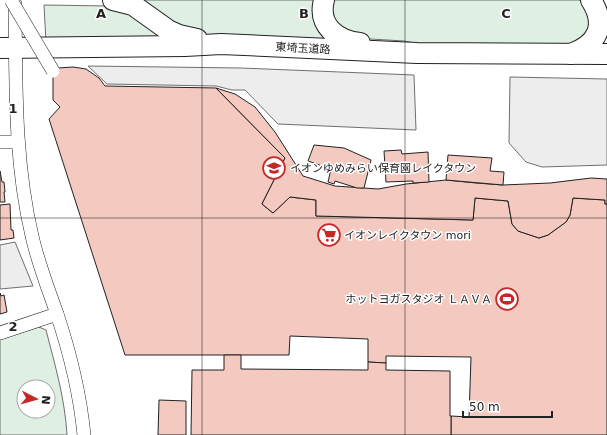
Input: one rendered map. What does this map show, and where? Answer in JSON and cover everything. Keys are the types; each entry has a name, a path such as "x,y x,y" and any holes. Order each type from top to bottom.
{"highway":[{"path":"113,0 133,4 156,22 179,36 221,44"},
{"path":"324,0 322,11 323,18 331,31 340,38 354,43 407,48 417,53"},
{"path":"570,54 589,46 599,33 601,20 597,7 591,0"},
{"name":"東埼玉道路","path":"5,44 185,46 221,44 417,53 607,54"}],"street":[{"path":"11,0 53,71"},
{"path":"15,0 5,44 22,183 32,236 67,348 78,393 84,435"},
{"path":"0,142 18,142"},
{"path":"0,333 57,314"}],"green space":[{"path":"133,0 317,0 316,22 327,42 188,34"},
{"path":"333,0 579,0 583,3 594,25 576,44 432,46 404,41 354,38 340,32 330,9"},
{"path":"44,5 110,6 125,10 167,40 46,42"},
{"path":"39,327 46,330 62,395 67,435 0,435 0,339"}],"shaded area":[{"path":"88,66 241,68 414,75 416,130 278,124 245,90 232,90 216,86 107,84"},
{"path":"510,77 607,79 607,165 542,167 526,162 509,143"},
{"path":"15,242 33,286 0,289 0,245"}],"building":[{"path":"73,67 86,69 99,78 105,86 216,88 285,158 262,204 273,213 290,197 316,200 316,216 473,220 475,198 508,201 512,224 518,231 539,238 548,235 566,222 570,215 573,198 605,200 605,204 607,204 607,435 451,435 451,416 469,417 471,357 386,356 386,363 368,362 368,339 290,336 289,355 125,355 49,119 60,107 53,100 53,76 58,68"},
{"path":"216,88 235,94 255,107 275,132 303,176 335,186 378,189 406,184 446,180 503,185 550,183 591,178 607,179 607,204 605,204 605,200 573,198 570,215 566,222 548,235 539,238 518,231 512,224 508,201 475,198 473,220 316,216 316,200 290,197 273,213 262,204 285,158"},
{"path":"314,145 344,148 371,160 364,188 357,188 335,181 334,184 328,182 331,169 308,161"},
{"path":"401,150 402,154 428,152 429,182 386,182 384,151"},
{"path":"448,155 492,158 490,171 504,172 503,185 446,180"},
{"path":"0,171 2,182 4,182 5,202 0,202"},
{"path":"10,204 11,230 13,230 14,238 0,240 0,205"},
{"path":"0,293 1,296 4,295 7,312 0,314"},
{"path":"224,355 241,355 241,369 368,370 368,362 386,363 386,370 450,371 451,435 191,435 192,370 224,370"},
{"path":"159,400 186,401 186,435 158,435"}],"place":[{"name":"イオンゆめみらい保育園レイクタウン","path":"274,168"},
{"name":"イオンレイクタウン mori","path":"329,235"},
{"name":"ホットヨガスタジオ ＬＡＶＡ","path":"507,299"}]}
